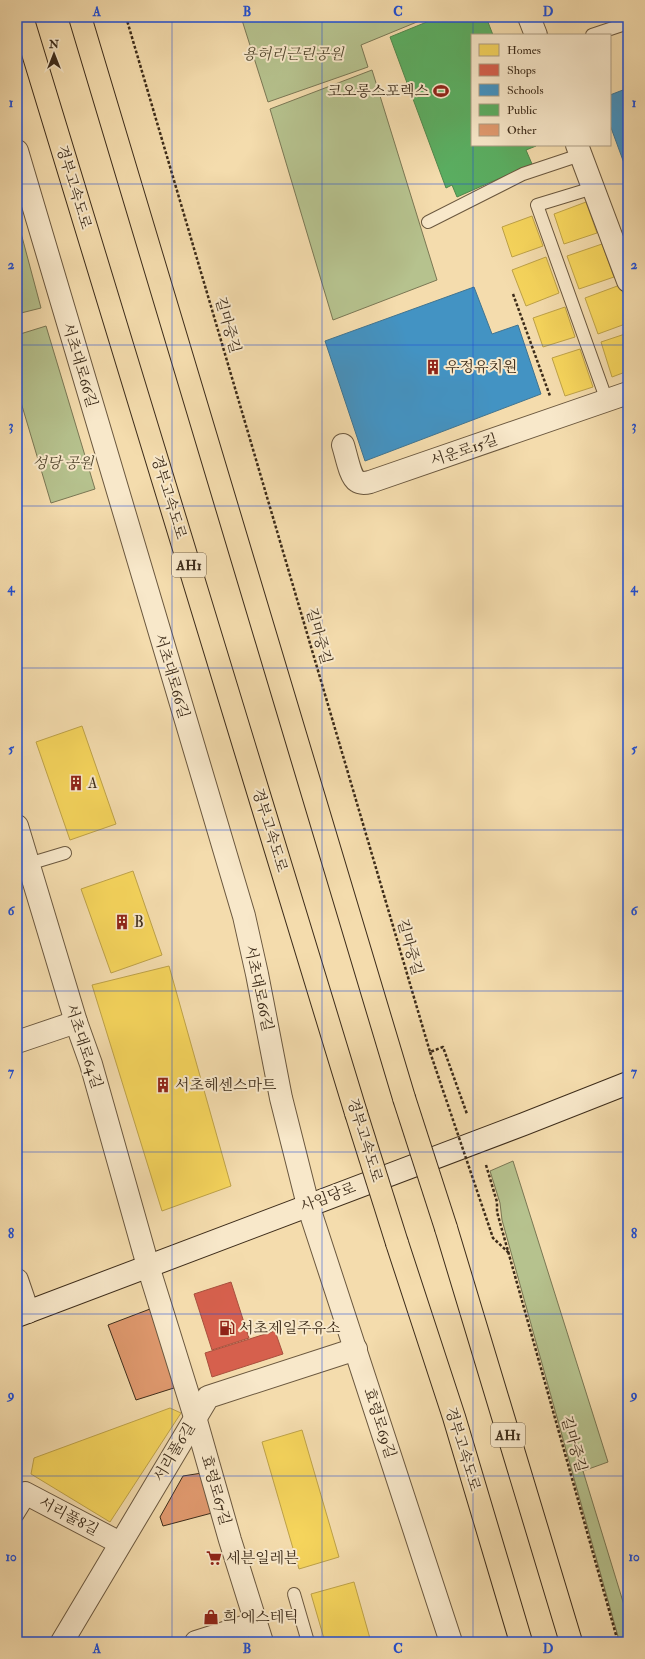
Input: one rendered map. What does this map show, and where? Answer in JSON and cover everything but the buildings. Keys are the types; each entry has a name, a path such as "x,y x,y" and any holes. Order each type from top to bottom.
{"highway":[{"name":"경부고속도로","path":"22,17 356,1113 454,1417 521,1642"},
{"name":"AH1","path":"80,17 404,1098 446,1228 571,1642"}],"street":[{"path":"529,17 536,34"},
{"path":"578,150 628,281"},
{"name":"서초대로66길","path":"17,151 244,916 258,974 281,1098 308,1205"},
{"name":"서운로15길","path":"343,446 353,477 357,481 366,483 628,393"},
{"name":"서초대로64길","path":"17,826 76,1022 91,1064 148,1266"},
{"path":"17,1042 76,1022"},
{"name":"사임당로","path":"17,1280 23,1314 524,1124 628,1083"},
{"name":"효령로69길","path":"308,1205 451,1642"},
{"name":"효령로67길","path":"148,1266 196,1416 230,1540 259,1632 196,1642"},
{"name":"서리풀6길","path":"62,1642 208,1397 356,1349"},
{"name":"서리풀8길","path":"23,1495 120,1543"}],"lane":[{"path":"594,34 615,22 628,23"},
{"path":"428,222 523,174 578,150"},
{"path":"592,188 537,205 607,401"},
{"path":"29,866 36,862 65,853"},
{"path":"17,1516 23,1495"},
{"path":"294,1594 308,1642"}],"path":[{"name":"길마중길","path":"126,17 430,1052 493,1238 509,1253"},
{"path":"513,294 557,418"},
{"path":"430,1052 443,1047 467,1114"},
{"name":"길마중길","path":"486,1165 497,1202 498,1212 509,1253 618,1642"}],"green space":[{"name":"용허리근린공원","path":"241,17 429,17 361,45 368,67 268,102"},
{"path":"372,70 437,280 333,320 270,109"},
{"path":"17,218 41,308 17,314"},
{"name":"성당 공원","path":"46,326 95,489 51,503 17,389 17,335"},
{"path":"513,1161 608,1462 583,1471 628,1618 628,1637 619,1640 502,1220 500,1203 490,1171"}],"place":[{"name":"코오롱스포렉스","path":"441,91"},
{"name":"우정유치원","path":"433,367"},
{"name":"A","path":"76,783"},
{"name":"B","path":"122,922"},
{"name":"서초헤센스마트","path":"163,1085"},
{"name":"서초제일주유소","path":"227,1328"},
{"name":"세븐일레븐","path":"214,1558"},
{"name":"희 에스테틱","path":"211,1617"}]}
